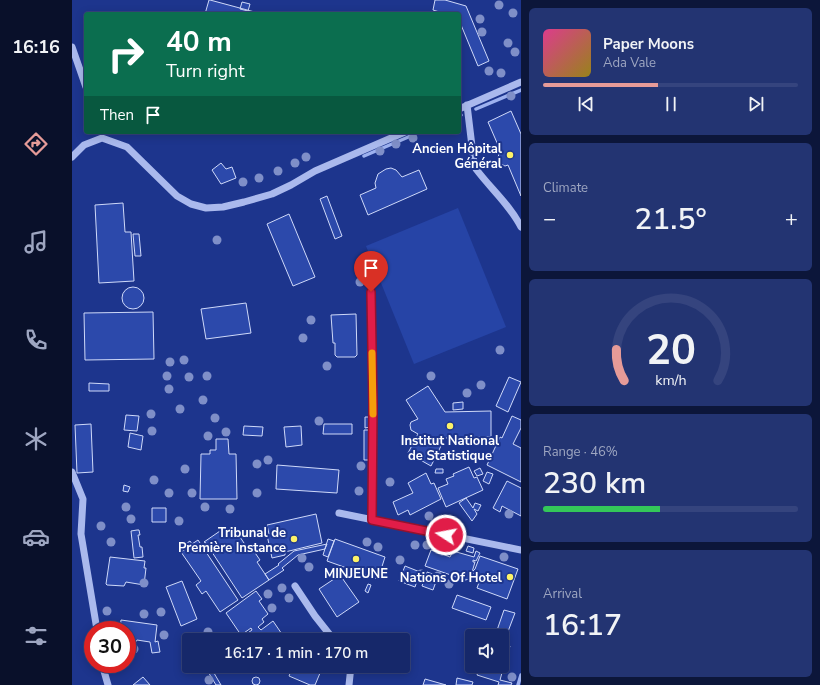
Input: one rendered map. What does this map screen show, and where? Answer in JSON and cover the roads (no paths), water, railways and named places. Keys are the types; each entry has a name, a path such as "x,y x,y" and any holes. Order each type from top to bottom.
{"street":[{"path":"72,47 84,81"},
{"path":"461,108 521,82"},
{"path":"467,105 476,169 512,211 521,227"},
{"path":"72,157 84,145 101,135 127,147 177,196 191,204 206,208 223,207 272,194 315,171 400,134"},
{"path":"371,292 373,405 372,520"},
{"path":"72,472 83,499 81,534 95,621"},
{"path":"339,513 521,550"},
{"path":"295,586 328,633"},
{"path":"105,673 108,685"},
{"path":"349,685 350,673"}],"waterway":[{"path":"476,109 521,90"},
{"path":"364,156 415,134"},
{"path":"518,685 521,675"}],"place":[{"name":"Ancien Hôpital Général","path":"510,155"},
{"name":"Institut National de Statistique","path":"450,426"},
{"name":"Tribunal de Première Instance","path":"294,539"},
{"name":"MINJEUNE","path":"356,559"},
{"name":"Nations Of Hotel","path":"510,577"}]}
